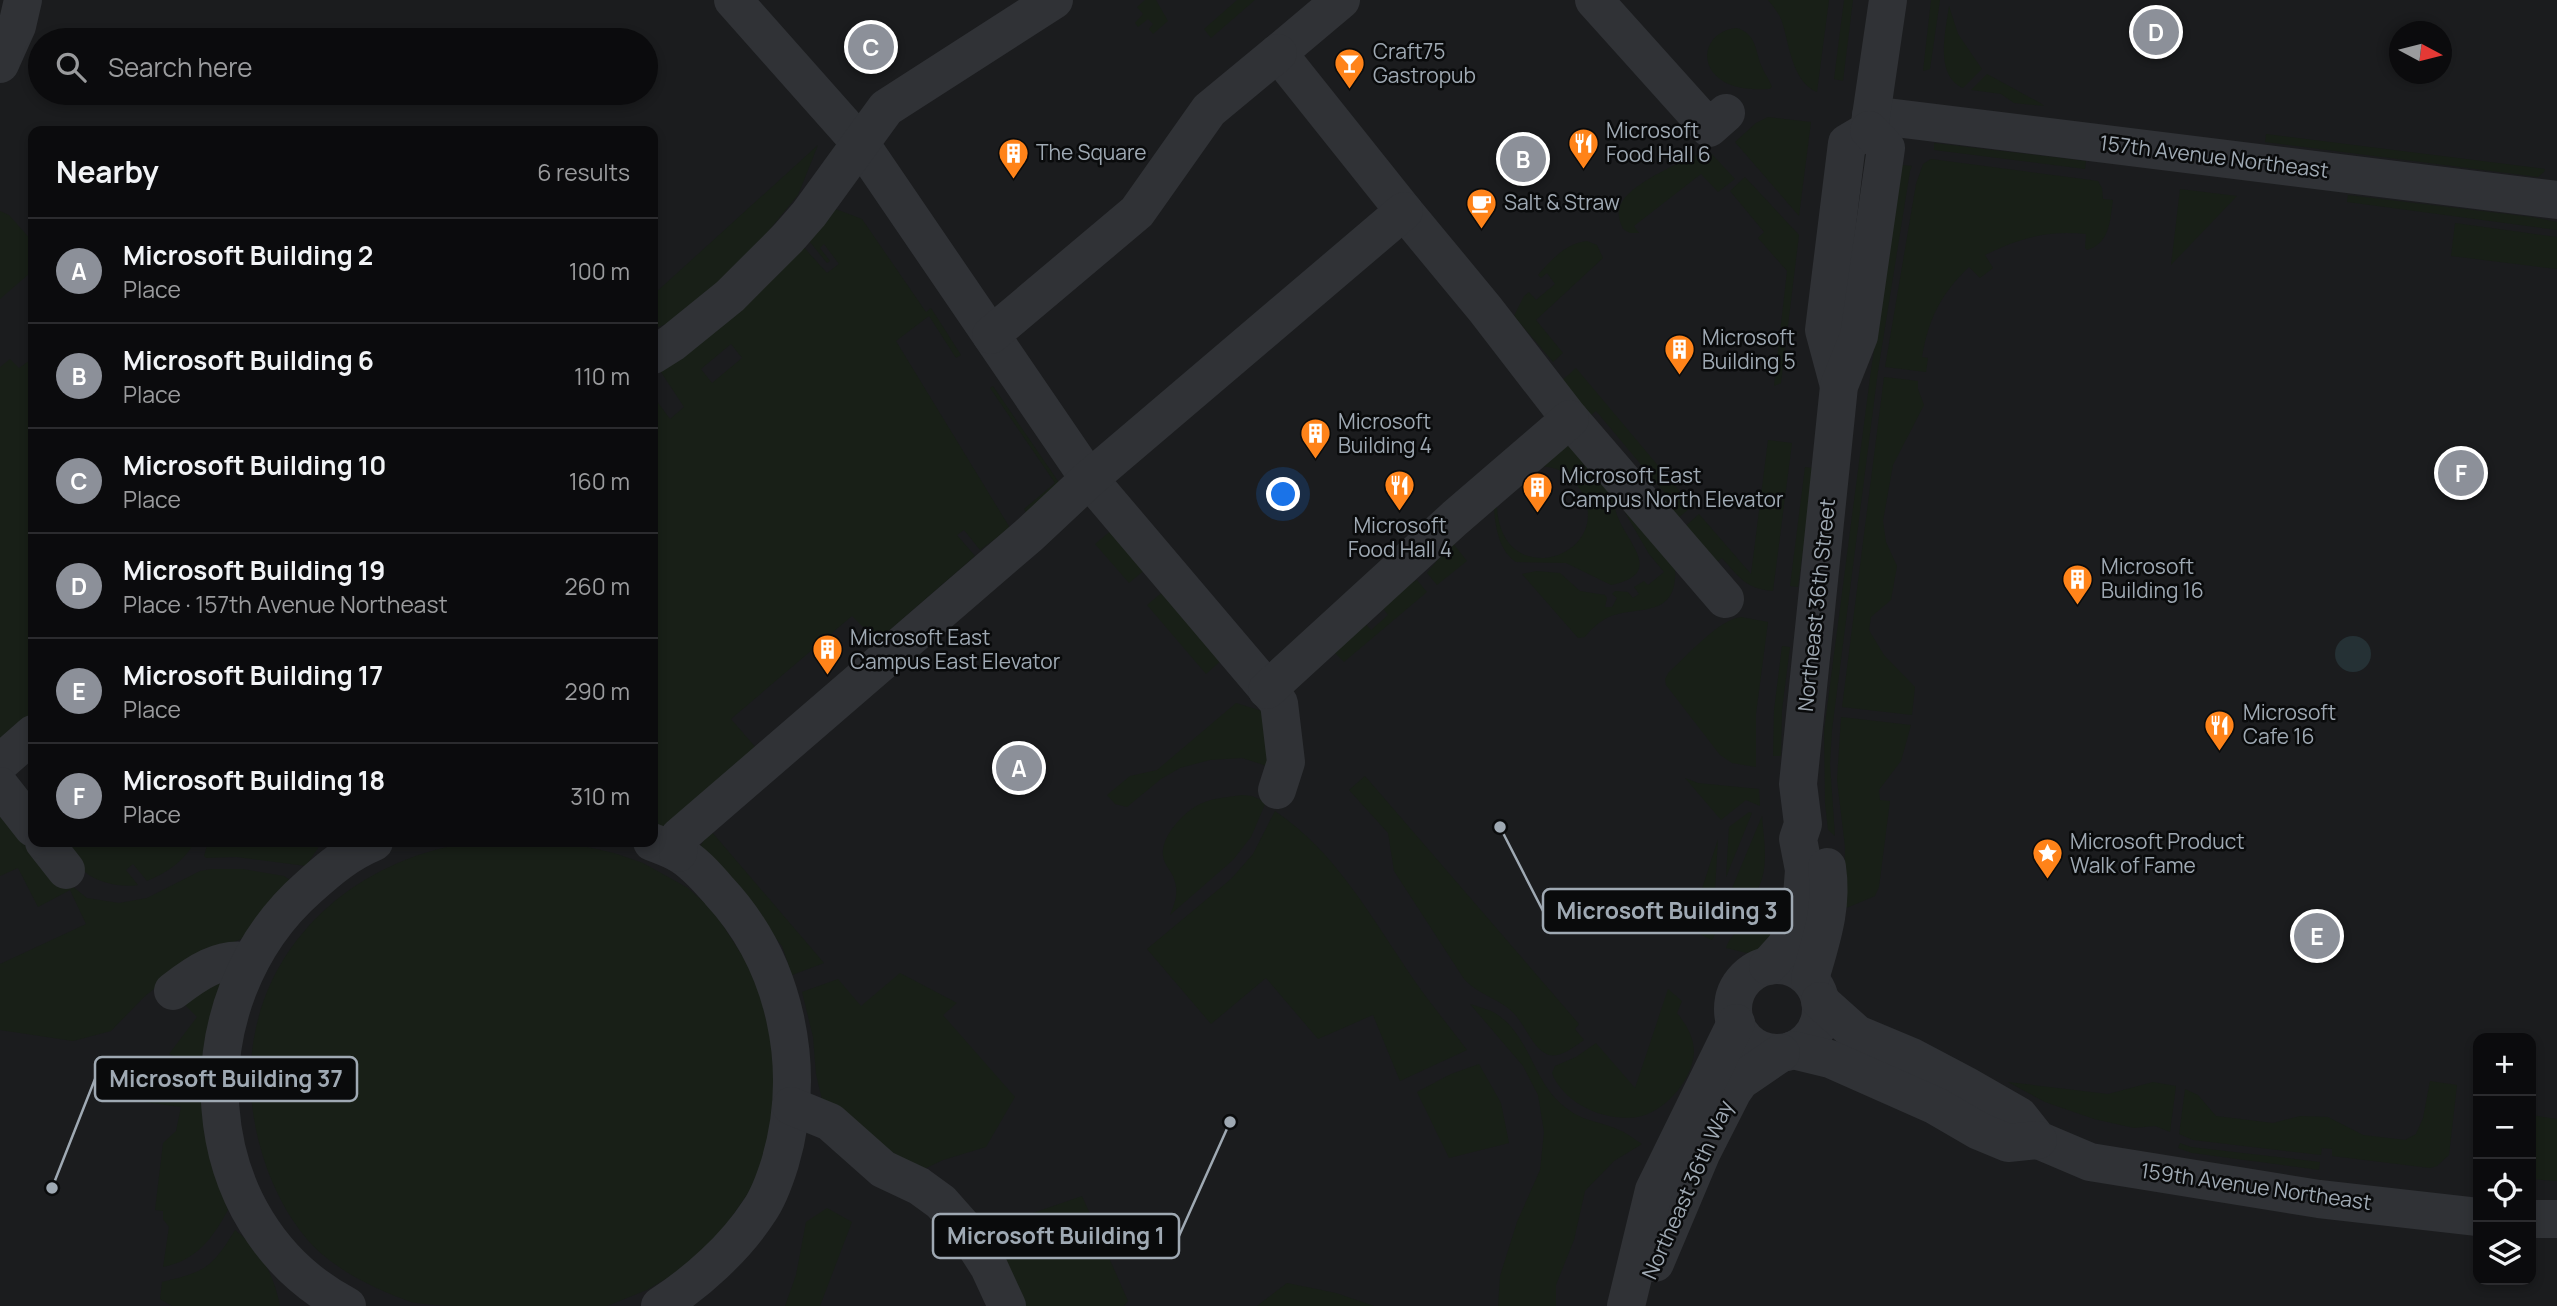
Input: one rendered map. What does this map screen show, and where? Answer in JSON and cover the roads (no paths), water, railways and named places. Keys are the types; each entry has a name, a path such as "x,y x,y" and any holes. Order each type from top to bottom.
{"street":[{"path":"0,64 17,26 23,0"},
{"path":"733,0 860,143 1089,479 1279,703 1286,762 1277,790"},
{"path":"658,352 730,296 788,238 809,214 886,108 1054,0"},
{"path":"1594,0 1709,128 1726,113"},
{"path":"1870,123 1888,0"},
{"path":"991,335 1137,212 1209,110 1339,1"},
{"path":"1278,53 1485,309 1570,419 1725,599"},
{"name":"157th Avenue Northeast","path":"1870,123 2557,200"},
{"name":"Northeast 36th Street","path":"1768,966 1786,946 1801,909 1804,870 1798,839 1803,824 1798,784 1839,386 1859,336 1886,148 1870,123"},
{"path":"660,1306 690,1284 723,1254 760,1210 784,1149 793,1070 781,998 768,964 751,932 706,876 665,847 1029,535 1089,479 1404,211"},
{"path":"1267,690 1455,518 1570,419"},
{"path":"0,763 28,738"},
{"path":"0,786 28,822"},
{"name":"Northeast 36th Street","path":"1803,824 1817,835 1826,860 1830,890 1815,990"},
{"path":"347,1306 313,1285 281,1255 263,1231 246,1201 231,1163 218,1089 231,1004 250,962 264,938 297,897 355,847"},
{"path":"173,991 209,967 237,959 250,962"},
{"path":"1768,966 1790,968 1815,990 1822,1014 1817,1028 1808,1040 1787,1051 1768,1052 1754,1047 1742,1037 1733,1009 1736,994 1743,981 1754,971 1768,966"},
{"name":"159th Avenue Northeast","path":"1815,990 1857,1034 1912,1057 2019,1116 2038,1140"},
{"name":"Northeast 36th Way","path":"1626,1306 1654,1190 1736,1023"},
{"name":"159th Avenue Northeast","path":"1787,1051 1841,1064 1936,1106 1979,1131 2008,1143 2038,1140 2090,1162 2319,1199 2473,1216"},
{"name":"Northeast 36th Way","path":"1635,1306 1701,1154 1733,1091 1740,1082 1787,1051"},
{"path":"791,1106 830,1122 883,1169 919,1186 941,1202 964,1228 989,1267 1007,1306"}],"place":[{"name":"Microsoft Building 19","path":"2156,32"},
{"name":"Microsoft Building 10","path":"871,47"},
{"name":"Craft75 Gastropub","path":"1350,91"},
{"name":"Microsoft Building 6","path":"1523,159"},
{"name":"Microsoft Food Hall 6","path":"1583,170"},
{"name":"The Square","path":"1013,180"},
{"name":"Salt & Straw","path":"1481,230"},
{"name":"Microsoft Building 5","path":"1679,377"},
{"name":"Microsoft Building 4","path":"1315,461"},
{"name":"Microsoft Building 18","path":"2461,473"},
{"name":"Microsoft Food Hall 4","path":"1400,513"},
{"name":"Microsoft East Campus North Elevator","path":"1538,515"},
{"name":"Microsoft Building 16","path":"2078,606"},
{"name":"Microsoft East Campus East Elevator","path":"827,677"},
{"name":"Microsoft Cafe 16","path":"2220,752"},
{"name":"Microsoft Building 2","path":"1019,768"},
{"name":"Microsoft Building 3","path":"1500,827"},
{"name":"Microsoft Product Walk of Fame","path":"2047,881"},
{"name":"Microsoft Building 17","path":"2317,936"},
{"name":"Microsoft Building 1","path":"1230,1122"},
{"name":"Microsoft Building 37","path":"52,1188"}]}
